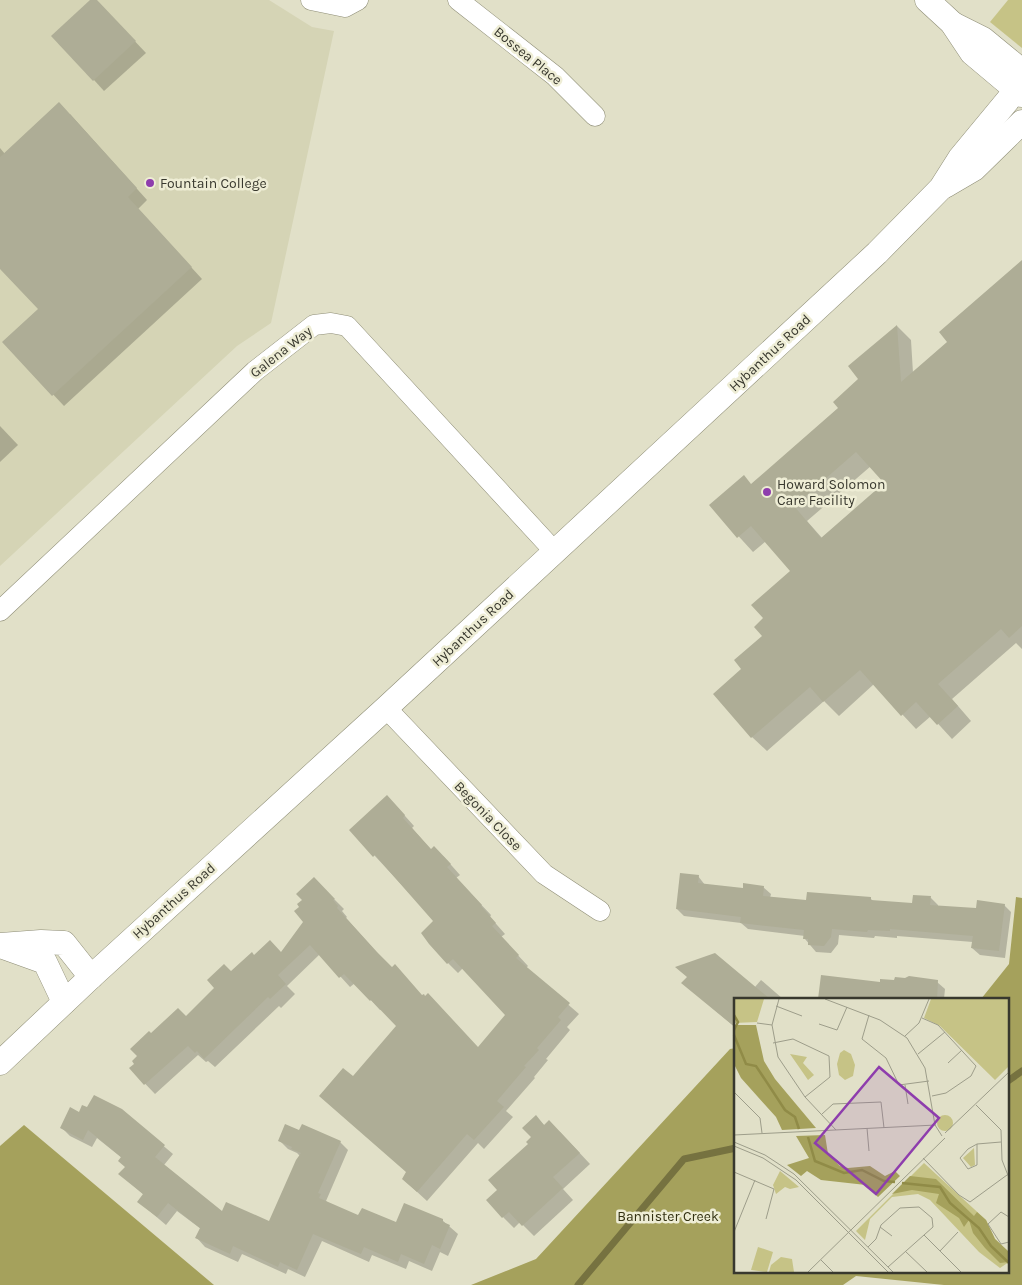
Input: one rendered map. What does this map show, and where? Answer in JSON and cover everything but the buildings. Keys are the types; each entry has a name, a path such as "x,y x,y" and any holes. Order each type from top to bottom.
{"street":[{"path":"311,0 345,6 358,0"},
{"name":"Bossea Place","path":"458,0 555,76 594,116"},
{"path":"927,0 952,23 984,39 1021,85"},
{"name":"Hybanthus Road","path":"0,1063 91,977 821,307 941,188 960,158 1021,85"},
{"name":"Hybanthus Road","path":"941,188 974,168 1022,122"},
{"name":"Galena Way","path":"0,611 255,371 314,325 331,323 347,326 555,552"},
{"name":"Begonia Close","path":"386,708 544,874 600,911"},
{"path":"0,945 41,942 64,943 91,977"},
{"path":"0,945 45,962 64,1002"}],"shaded area":[{"name":"Fountain College","path":"0,0 269,0 312,27 334,31 271,323 237,346 0,566"},
{"path":"1008,0 1022,0 1022,48 990,22"}],"green space":[{"name":"Bannister Creek","path":"1016,897 1022,898 1022,1285 944,1285 856,1276 843,1285 471,1285 536,1259 730,1049 734,1048 734,1272 1010,1272 1010,998 982,998 1009,964"},
{"path":"24,1125 214,1285 0,1285 0,1146"}],"waterway":[{"name":"Bannister Creek","path":"1010,1080 1022,1071"},
{"name":"Bannister Creek","path":"578,1285 684,1159 734,1148"}],"place":[{"name":"Fountain College","path":"150,183"},
{"name":"Howard Solomon Care Facility","path":"767,492"}]}
